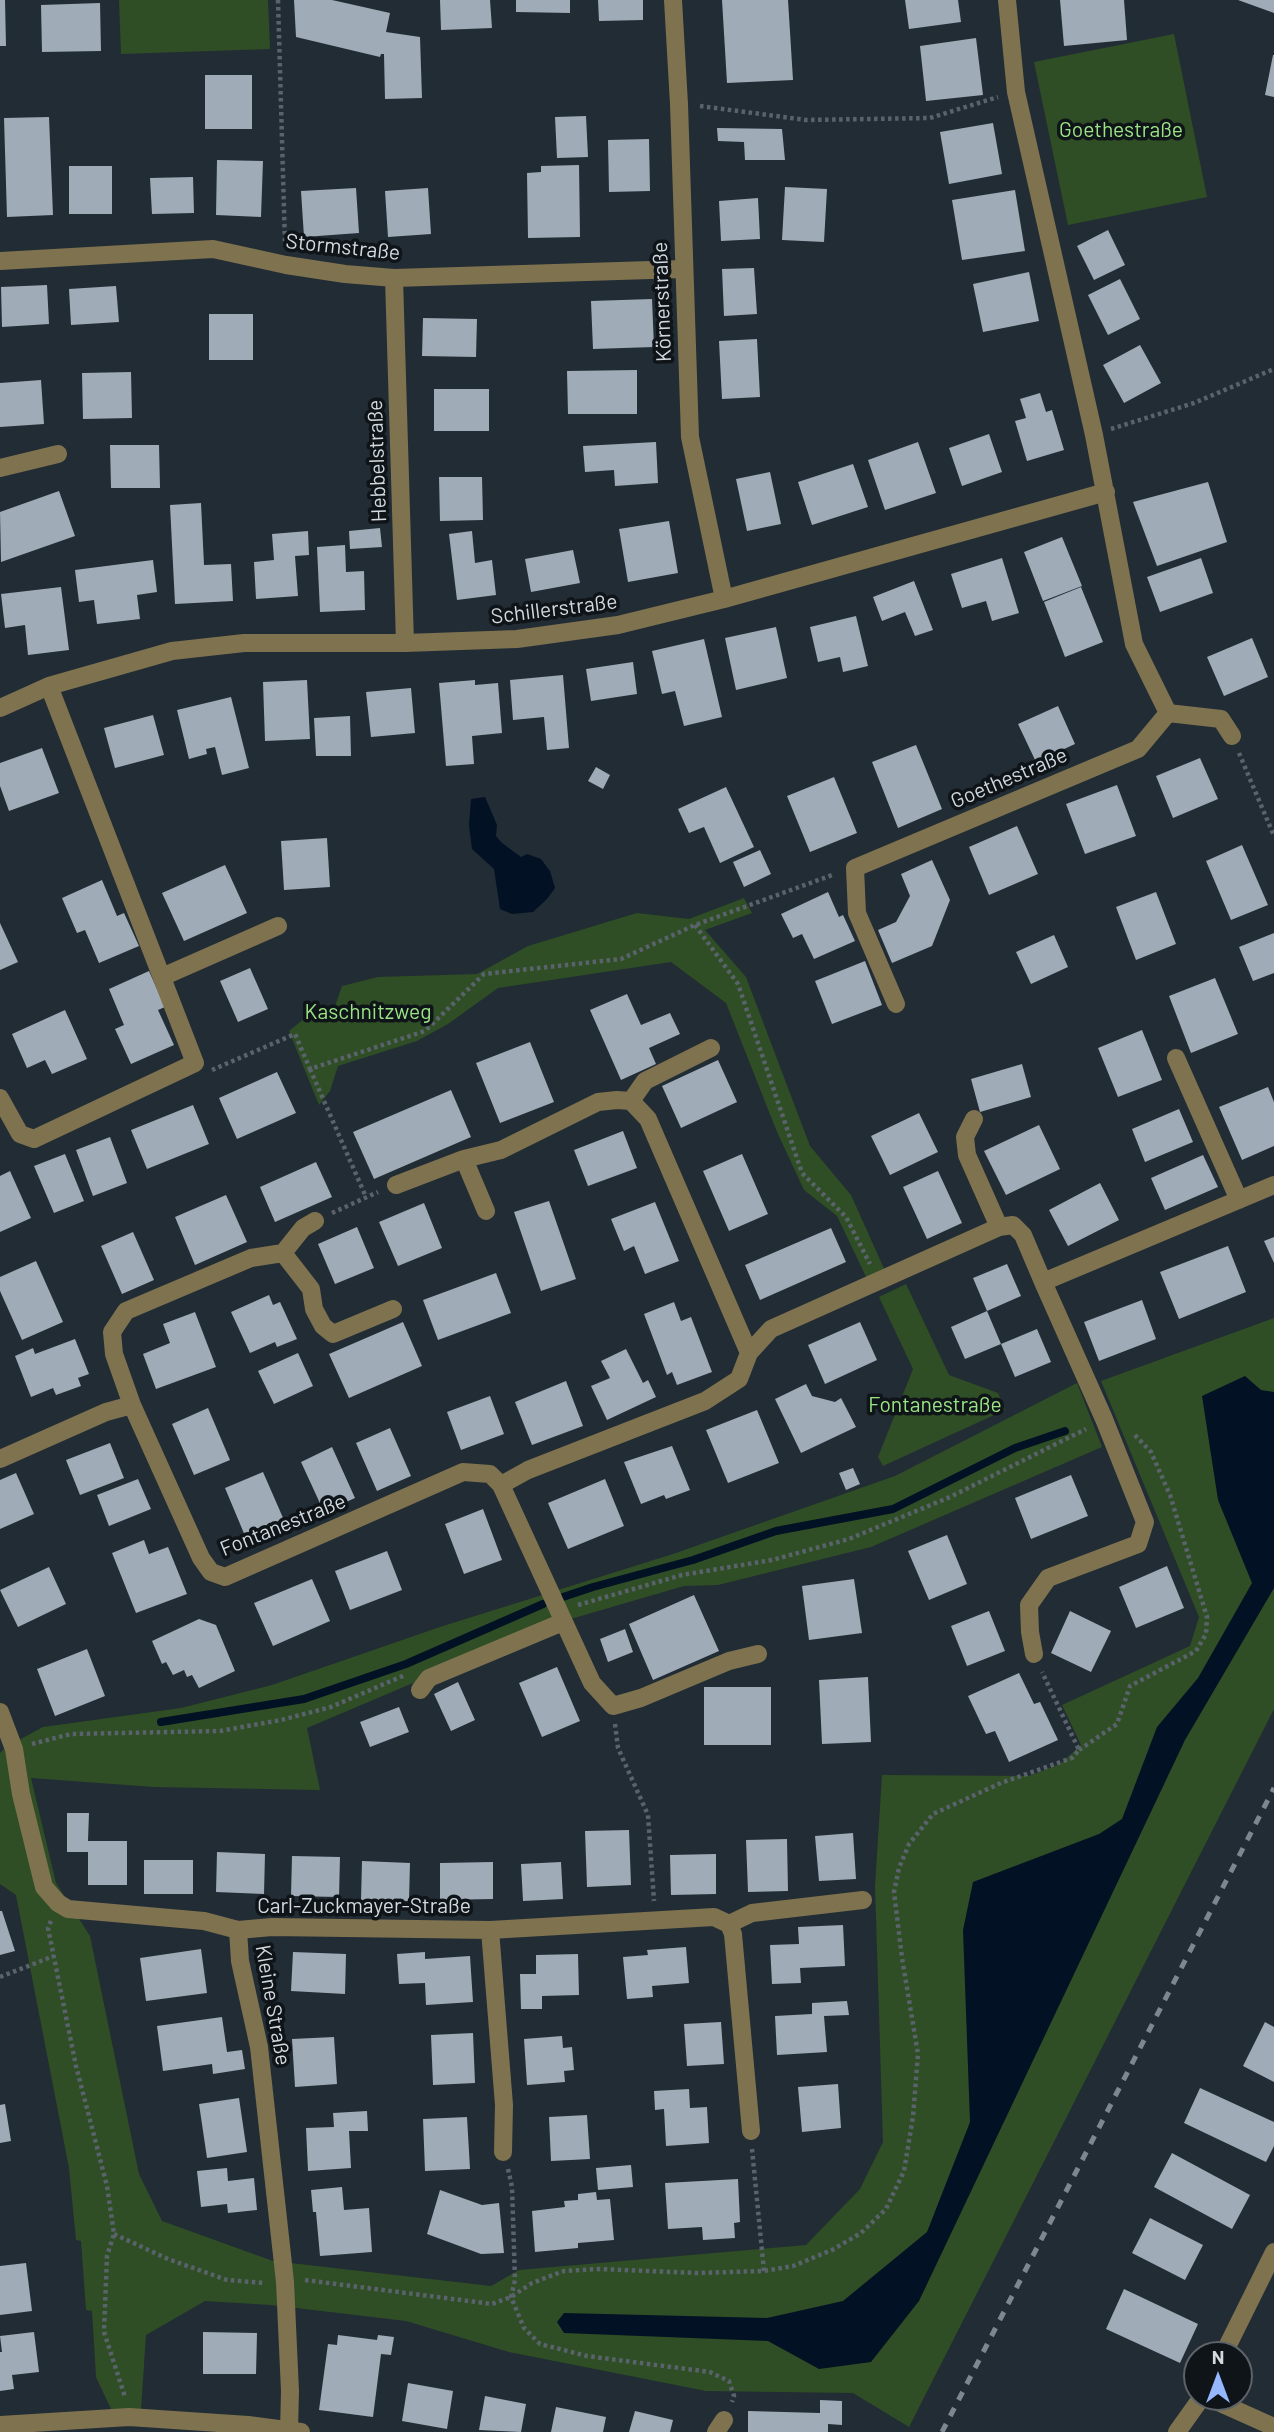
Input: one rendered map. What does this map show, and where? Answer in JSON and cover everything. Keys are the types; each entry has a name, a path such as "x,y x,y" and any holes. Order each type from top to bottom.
{"street":[{"name":"Körnerstraße","path":"673,0 690,437 724,599"},
{"path":"1007,0 1016,92 1094,435 1133,644 1167,713 1221,719 1231,736"},
{"name":"Stormstraße","path":"0,261 213,249 286,265 394,278 683,269"},
{"name":"Hebbelstraße","path":"394,278 405,643"},
{"path":"0,468 58,454"},
{"name":"Schillerstraße","path":"0,708 49,686 172,651 244,643 405,643 517,639 618,625 724,599 1106,492"},
{"path":"0,1098 20,1134 34,1139 195,1063 49,686"},
{"name":"Goethestraße","path":"855,868 1138,749 1167,713"},
{"path":"855,868 857,913 896,1004"},
{"path":"162,977 278,926"},
{"path":"631,1101 645,1081 711,1048"},
{"path":"1176,1058 1240,1200"},
{"path":"396,1185 464,1159 501,1150 598,1102 631,1101 648,1119 749,1353"},
{"path":"974,1119 965,1137 967,1155 999,1227"},
{"path":"464,1159 486,1211"},
{"path":"1043,1282 1274,1185"},
{"path":"315,1221 303,1228 283,1253 311,1289 314,1309 323,1326 333,1334 393,1309"},
{"path":"758,1654 729,1661 641,1698 613,1706 592,1684 501,1485 528,1470 705,1401 739,1379 749,1353 771,1329 999,1227 1013,1225 1023,1236 1104,1419 1145,1522 1138,1544 1048,1578 1030,1605 1030,1632 1034,1654"},
{"name":"Fontanestraße","path":"283,1253 251,1258 126,1311 112,1332 114,1354 132,1405 201,1558 211,1572 225,1577 463,1472 490,1474 501,1485"},
{"path":"0,1459 106,1412 132,1405"},
{"path":"420,1690 429,1678 563,1622"},
{"path":"0,1712 14,1749 21,1794 44,1887 58,1903"},
{"path":"751,2131 733,1934 729,1924 752,1913 863,1900"},
{"name":"Kleine Straße","path":"0,2425 129,2417 248,2425 293,2431 285,2282 259,2047 240,1961 238,1930 204,1921 68,1909 58,1903"},
{"name":"Carl-Zuckmayer-Straße","path":"238,1930 272,1927 490,1930 714,1917 729,1924"},
{"name":"Carl-Zuckmayer-Straße","path":"490,1930 503,2105 503,2152"},
{"path":"1230,2341 1274,2252"},
{"path":"1177,2432 1194,2411"},
{"path":"1237,2411 1274,2427"}],"path":[{"path":"278,0 286,265"},
{"path":"679,104 806,120 930,118 1016,92"},
{"path":"1094,435 1194,403 1274,369"},
{"path":"1231,736 1274,836"},
{"path":"310,1069 425,1031 484,974 621,959 695,925 855,868"},
{"path":"695,925 738,984 802,1173 846,1217 879,1279"},
{"path":"195,1063 212,1070 295,1034 366,1197"},
{"path":"315,1221 396,1185"},
{"path":"114,2234 168,2259 227,2280 305,2280 492,2304 511,2297 532,2283 564,2271 599,2269 697,2273 764,2271 793,2266 832,2250 861,2233 886,2209 904,2171 913,2118 918,2054 894,1892 899,1868 909,1844 933,1814 1001,1783 1072,1758 1079,1750 1117,1724 1130,1686 1196,1651 1206,1634 1207,1617 1187,1550 1170,1495 1151,1452 1126,1425 1113,1418 1104,1419"},
{"path":"1034,1654 1079,1750"},
{"path":"613,1706 618,1748 648,1815 656,1920"},
{"path":"58,1903 48,1928 76,2066 105,2175 114,2234 107,2256 104,2332 129,2417"},
{"path":"0,1977 54,1956"},
{"path":"751,2131 764,2271"},
{"path":"503,2152 512,2187 515,2280 511,2297 524,2328 540,2344 587,2356 710,2372 729,2381 734,2396 720,2426"}],"green space":[{"path":"119,0 268,0 270,49 121,54"},
{"name":"Goethestraße","path":"1174,34 1207,197 1068,225 1034,62"},
{"name":"Kaschnitzweg","path":"744,898 752,913 705,930 746,977 810,1146 851,1195 886,1273 869,1283 837,1216 804,1190 777,1132 726,1003 671,962 498,988 448,1024 417,1041 338,1066 330,1091 319,1105 289,1031 305,1018 334,1009 342,986 378,977 477,974 528,946 637,913 689,919"},
{"name":"Fontanestraße","path":"906,1284 949,1375 998,1393 1005,1410 883,1466 878,1457 913,1369 879,1297"},
{"path":"1274,1318 1274,1709 909,2427 853,2393 706,2391 509,2352 406,2321 271,2305 205,2301 146,2335 141,2409 111,2409 96,2377 92,2311 86,2310 81,2241 76,2240 69,2168 16,1895 0,1884 0,1753 6,1747 43,1727 181,1708 272,1685 440,1627 673,1554 895,1476 1077,1383 1102,1447 871,1547 718,1585 684,1586 550,1625 307,1728 320,1790 154,1787 31,1778 56,1883 90,1936 139,2174 162,2221 273,2261 491,2286 519,2270 806,2245 860,2189 883,2142 875,1886 882,1775 1029,1776 1060,1764 1081,1745 1062,1705 1190,1646 1199,1617 1101,1381"}],"water":[{"path":"485,797 497,825 496,836 502,843 521,857 527,854 541,859 550,871 555,888 533,912 512,914 500,909 494,869 472,849 469,825 471,799"},
{"path":"1245,1376 1261,1390 1274,1392 1274,1588 1185,1740 919,2301 871,2362 819,2369 768,2341 564,2333 557,2322 564,2313 767,2318 843,2301 927,2232 970,2122 963,1930 973,1882 1099,1834 1122,1819 1157,1727 1198,1678 1252,1583 1218,1500 1202,1396"}],"building":[{"path":"0,0 5,0 6,46 0,46"},
{"path":"294,0 332,0 390,13 386,32 420,37 422,98 385,99 384,54 380,57 296,37"},
{"path":"440,0 490,0 492,28 441,30"},
{"path":"516,0 570,0 570,13 516,12"},
{"path":"598,0 643,0 643,20 599,21"},
{"path":"722,0 788,0 793,80 727,83"},
{"path":"905,0 958,0 961,22 909,29"},
{"path":"1060,0 1124,0 1127,40 1064,46"},
{"path":"1238,0 1274,0 1274,13"},
{"path":"100,3 101,51 42,52 41,5"},
{"path":"976,38 983,95 926,101 920,46"},
{"path":"1274,55 1274,97 1265,95"},
{"path":"205,75 252,75 252,129 205,129"},
{"path":"586,116 588,157 557,158 555,117"},
{"path":"49,117 53,215 7,217 4,118"},
{"path":"993,123 1002,174 949,184 940,132"},
{"path":"717,128 782,129 785,160 745,160 744,142 718,141"},
{"path":"649,139 650,191 609,192 608,140"},
{"path":"217,160 263,161 261,217 216,215"},
{"path":"579,165 580,237 528,238 527,173 541,172 541,166"},
{"path":"69,166 112,166 112,214 69,214"},
{"path":"193,177 194,213 152,214 150,178"},
{"path":"785,187 827,189 824,242 782,240"},
{"path":"356,188 359,233 304,237 301,191"},
{"path":"428,188 431,234 388,237 385,191"},
{"path":"1015,190 1025,251 962,260 952,200"},
{"path":"758,198 760,239 721,241 719,201"},
{"path":"1108,230 1125,265 1094,280 1077,246"},
{"path":"754,268 757,314 724,316 722,269"},
{"path":"1029,272 1039,321 983,332 973,284"},
{"path":"1120,279 1140,319 1108,335 1088,295"},
{"path":"47,285 49,324 2,327 1,287"},
{"path":"116,286 119,322 71,325 69,289"},
{"path":"652,299 654,347 593,349 591,301"},
{"path":"209,314 253,314 253,360 209,360"},
{"path":"423,318 477,319 476,357 422,356"},
{"path":"757,339 760,397 722,399 719,341"},
{"path":"1140,345 1161,383 1124,403 1103,365"},
{"path":"637,370 637,414 568,414 567,371"},
{"path":"131,372 132,418 83,419 82,373"},
{"path":"41,380 44,424 0,427 0,383"},
{"path":"434,389 489,389 489,431 434,431"},
{"path":"1040,393 1046,412 1052,410 1064,450 1027,461 1015,421 1026,418 1020,399"},
{"path":"989,434 1002,472 962,486 949,448"},
{"path":"656,442 658,483 615,486 614,470 585,472 583,446"},
{"path":"918,442 936,493 885,510 868,460"},
{"path":"110,445 159,445 160,488 111,488"},
{"path":"853,464 868,507 812,525 798,482"},
{"path":"770,472 781,524 747,531 736,479"},
{"path":"439,477 482,477 483,520 440,521"},
{"path":"1208,482 1227,542 1157,566 1133,502"},
{"path":"59,491 75,536 1,562 0,512"},
{"path":"201,503 204,565 231,564 233,601 175,604 170,505"},
{"path":"669,521 678,573 628,582 619,529"},
{"path":"380,528 382,547 350,549 349,531"},
{"path":"308,531 309,555 295,556 298,596 256,599 254,562 274,560 272,534"},
{"path":"472,531 475,563 492,560 496,595 457,600 449,534"},
{"path":"1062,537 1082,586 1043,601 1024,552"},
{"path":"345,545 346,572 364,571 365,610 320,612 317,547"},
{"path":"573,550 580,583 531,592 525,559"},
{"path":"1002,558 1019,613 992,621 986,601 962,608 951,574"},
{"path":"1201,558 1213,593 1160,612 1147,577"},
{"path":"153,560 157,592 137,595 140,619 97,624 94,600 79,602 75,570"},
{"path":"914,581 933,630 915,636 905,612 882,621 873,597"},
{"path":"61,587 69,650 28,655 25,625 5,628 1,594"},
{"path":"1081,587 1103,642 1065,657 1044,602"},
{"path":"856,616 868,666 843,672 840,657 818,662 810,627"},
{"path":"776,627 787,678 736,690 725,638"},
{"path":"1252,638 1268,677 1224,696 1207,657"},
{"path":"704,639 722,717 684,726 675,691 662,694 652,651"},
{"path":"633,662 637,694 591,701 586,669"},
{"path":"563,675 569,748 547,750 544,717 513,720 510,680"},
{"path":"307,680 310,739 265,741 263,682"},
{"path":"475,680 475,685 498,683 502,733 472,736 474,764 446,766 439,683"},
{"path":"411,688 415,733 371,737 366,692"},
{"path":"231,697 249,768 222,775 215,747 206,749 207,754 189,759 177,710"},
{"path":"1058,706 1075,744 1036,762 1018,724"},
{"path":"153,715 164,755 115,768 104,728"},
{"path":"350,716 351,756 316,756 314,718"},
{"path":"916,745 942,809 898,828 872,762"},
{"path":"42,748 59,793 9,811 0,786 0,763"},
{"path":"1200,758 1218,799 1173,818 1156,776"},
{"path":"596,767 610,775 603,789 588,781"},
{"path":"834,777 857,833 810,852 787,796"},
{"path":"1117,785 1136,836 1085,854 1066,804"},
{"path":"726,787 754,847 720,863 704,827 689,833 678,809"},
{"path":"1017,826 1038,874 989,895 969,847"},
{"path":"327,838 330,887 284,890 281,841"},
{"path":"1242,845 1268,905 1231,920 1206,861"},
{"path":"760,850 771,874 744,887 733,862"},
{"path":"932,860 950,900 932,946 892,963 878,930 896,922 910,896 901,874"},
{"path":"225,865 247,913 184,941 162,893"},
{"path":"102,880 117,916 124,913 139,946 99,963 85,930 77,933 62,898"},
{"path":"828,892 839,917 843,915 855,941 814,959 802,934 793,938 781,914"},
{"path":"1156,892 1176,944 1136,960 1116,907"},
{"path":"0,923 18,962 0,970"},
{"path":"1274,933 1274,973 1253,981 1239,947"},
{"path":"1054,935 1068,967 1031,984 1016,952"},
{"path":"865,961 882,1005 832,1024 815,981"},
{"path":"250,968 268,1009 238,1022 220,981"},
{"path":"149,971 165,1007 158,1010 174,1045 131,1064 115,1029 124,1025 109,989"},
{"path":"1215,978 1238,1034 1191,1053 1169,996"},
{"path":"627,994 641,1025 670,1013 680,1034 649,1048 656,1064 621,1080 590,1010"},
{"path":"65,1010 87,1059 52,1074 45,1060 27,1068 12,1034"},
{"path":"1142,1030 1162,1080 1118,1097 1098,1048"},
{"path":"530,1042 554,1102 500,1123 476,1063"},
{"path":"718,1060 737,1102 681,1128 662,1086"},
{"path":"1022,1064 1031,1097 980,1112 971,1079"},
{"path":"277,1072 296,1113 237,1139 219,1098"},
{"path":"1268,1087 1274,1102 1274,1146 1242,1160 1219,1107"},
{"path":"451,1090 471,1137 374,1179 353,1132"},
{"path":"193,1105 209,1144 147,1169 131,1130"},
{"path":"1179,1109 1193,1142 1145,1162 1132,1129"},
{"path":"919,1113 938,1152 890,1175 871,1136"},
{"path":"1039,1125 1060,1169 1006,1195 984,1151"},
{"path":"623,1131 637,1168 588,1186 574,1150"},
{"path":"110,1137 127,1183 93,1196 76,1150"},
{"path":"65,1154 84,1201 54,1213 34,1166"},
{"path":"742,1154 768,1214 729,1231 703,1171"},
{"path":"1203,1155 1218,1187 1165,1210 1151,1178"},
{"path":"316,1162 332,1197 275,1222 260,1187"},
{"path":"10,1171 31,1218 0,1232 0,1176"},
{"path":"938,1171 962,1223 927,1239 903,1187"},
{"path":"1100,1183 1119,1220 1068,1246 1049,1210"},
{"path":"226,1195 247,1242 195,1265 175,1217"},
{"path":"549,1201 576,1279 541,1291 514,1212"},
{"path":"655,1202 679,1261 645,1274 634,1246 624,1251 611,1219"},
{"path":"424,1203 442,1248 398,1266 379,1222"},
{"path":"357,1227 374,1268 335,1284 318,1244"},
{"path":"831,1228 846,1262 760,1300 745,1265"},
{"path":"133,1232 154,1280 122,1294 101,1246"},
{"path":"1274,1237 1274,1263 1264,1241"},
{"path":"1228,1246 1246,1292 1179,1319 1160,1272"},
{"path":"36,1261 63,1322 22,1340 0,1291 0,1277"},
{"path":"1007,1264 1021,1296 987,1311 973,1278"},
{"path":"496,1273 511,1313 438,1340 423,1300"},
{"path":"269,1295 273,1305 280,1302 297,1339 277,1347 275,1342 250,1353 231,1312"},
{"path":"1142,1300 1156,1339 1099,1361 1084,1322"},
{"path":"674,1302 681,1321 691,1317 712,1372 677,1385 672,1372 667,1375 644,1314"},
{"path":"987,1311 1001,1344 965,1359 951,1327"},
{"path":"195,1312 216,1367 156,1389 143,1354 170,1343 163,1324"},
{"path":"403,1322 422,1366 349,1398 329,1354"},
{"path":"860,1322 877,1360 825,1384 808,1345"},
{"path":"1037,1329 1051,1362 1015,1377 1001,1344"},
{"path":"75,1339 89,1374 78,1378 81,1386 56,1395 53,1388 31,1397 15,1356 33,1348 35,1354"},
{"path":"626,1349 643,1383 648,1380 656,1397 607,1420 591,1386 610,1378 601,1361"},
{"path":"298,1353 313,1386 274,1404 258,1371"},
{"path":"566,1381 583,1426 532,1445 515,1402"},
{"path":"806,1384 812,1396 835,1402 841,1398 856,1427 801,1453 775,1399"},
{"path":"490,1396 504,1434 461,1450 447,1412"},
{"path":"208,1408 230,1460 194,1475 172,1424"},
{"path":"757,1410 779,1463 728,1483 706,1430"},
{"path":"390,1428 411,1476 377,1491 356,1443"},
{"path":"110,1443 124,1478 80,1495 66,1460"},
{"path":"672,1446 690,1490 666,1499 664,1495 641,1504 624,1462"},
{"path":"332,1447 355,1498 324,1512 301,1462"},
{"path":"853,1468 860,1484 846,1490 839,1473"},
{"path":"263,1472 287,1527 248,1543 225,1488"},
{"path":"16,1473 34,1514 0,1529 0,1480"},
{"path":"1071,1475 1088,1516 1031,1539 1015,1498"},
{"path":"138,1479 151,1509 109,1526 97,1495"},
{"path":"605,1479 624,1526 568,1549 548,1503"},
{"path":"483,1509 502,1560 464,1574 445,1524"},
{"path":"947,1535 967,1584 929,1600 908,1551"},
{"path":"144,1540 149,1554 168,1547 187,1594 136,1613 112,1553"},
{"path":"387,1551 402,1590 350,1610 335,1571"},
{"path":"1167,1566 1184,1608 1136,1628 1119,1587"},
{"path":"49,1567 66,1604 18,1627 0,1590"},
{"path":"312,1579 330,1621 273,1646 254,1603"},
{"path":"854,1579 862,1633 809,1640 802,1586"},
{"path":"694,1595 719,1651 653,1680 629,1624"},
{"path":"989,1611 1005,1651 967,1666 951,1626"},
{"path":"1070,1611 1111,1631 1091,1672 1051,1653"},
{"path":"199,1619 216,1625 235,1671 199,1688 192,1675 187,1677 184,1670 173,1675 166,1662 162,1664 152,1641"},
{"path":"625,1629 633,1652 608,1662 600,1639"},
{"path":"87,1649 105,1696 55,1716 37,1669"},
{"path":"557,1667 580,1721 542,1737 519,1683"},
{"path":"1019,1673 1034,1704 1040,1702 1058,1740 1009,1762 995,1731 986,1734 968,1696"},
{"path":"868,1677 871,1742 822,1744 819,1680"},
{"path":"458,1682 475,1720 451,1731 434,1694"},
{"path":"704,1687 771,1687 771,1745 704,1745"},
{"path":"399,1707 409,1732 370,1747 360,1722"},
{"path":"67,1813 89,1813 88,1841 127,1841 127,1885 88,1885 88,1852 67,1852"},
{"path":"629,1830 631,1885 587,1887 585,1831"},
{"path":"853,1833 856,1879 819,1881 815,1836"},
{"path":"787,1839 788,1891 748,1892 746,1840"},
{"path":"217,1852 265,1854 264,1894 216,1892"},
{"path":"716,1854 716,1894 671,1895 670,1855"},
{"path":"292,1856 340,1857 339,1897 291,1896"},
{"path":"144,1860 193,1860 193,1894 144,1894"},
{"path":"362,1861 410,1863 409,1901 361,1900"},
{"path":"493,1862 493,1899 440,1900 440,1863"},
{"path":"561,1862 563,1899 523,1901 521,1864"},
{"path":"0,1911 15,1951 0,1955"},
{"path":"843,1925 845,1966 800,1968 801,1983 772,1984 770,1945 799,1944 798,1927"},
{"path":"686,1947 689,1983 652,1986 653,1997 627,1999 623,1957 648,1955 647,1950"},
{"path":"201,1949 207,1993 146,2001 140,1958"},
{"path":"293,1952 346,1954 345,1994 291,1991"},
{"path":"425,1952 425,1959 470,1956 473,2002 426,2005 425,1983 399,1984 397,1954"},
{"path":"578,1954 579,1995 542,1996 542,2009 521,2009 520,1974 536,1974 536,1955"},
{"path":"847,2001 849,2015 824,2016 827,2052 777,2055 775,2016 812,2014 812,2003"},
{"path":"222,2017 227,2052 242,2050 245,2069 213,2074 212,2064 163,2071 157,2026"},
{"path":"721,2022 724,2064 687,2066 684,2024"},
{"path":"1265,2022 1274,2027 1274,2082 1243,2066"},
{"path":"473,2033 475,2083 433,2085 431,2035"},
{"path":"562,2036 563,2048 572,2047 574,2070 564,2071 565,2082 527,2085 524,2039"},
{"path":"334,2037 337,2084 295,2087 292,2039"},
{"path":"838,2084 841,2128 802,2132 798,2087"},
{"path":"1200,2088 1274,2122 1274,2146 1266,2162 1184,2123"},
{"path":"689,2089 690,2108 707,2107 709,2143 666,2146 664,2109 655,2110 654,2091"},
{"path":"239,2098 247,2152 207,2158 199,2104"},
{"path":"5,2104 11,2141 0,2143 0,2105"},
{"path":"367,2111 368,2131 349,2131 351,2168 308,2171 306,2128 334,2127 333,2113"},
{"path":"587,2115 590,2159 551,2161 549,2117"},
{"path":"467,2117 470,2169 425,2171 423,2119"},
{"path":"1172,2153 1250,2195 1232,2229 1154,2187"},
{"path":"631,2165 633,2187 598,2190 596,2168"},
{"path":"227,2168 228,2181 254,2178 257,2210 228,2213 227,2204 201,2207 197,2171"},
{"path":"738,2179 740,2222 734,2223 735,2238 703,2240 702,2227 668,2229 665,2183"},
{"path":"342,2187 344,2210 369,2208 372,2252 320,2256 311,2190"},
{"path":"440,2190 482,2205 499,2203 504,2253 481,2254 427,2234"},
{"path":"596,2192 597,2200 610,2199 614,2240 578,2243 578,2248 535,2252 532,2211 565,2207 564,2201 578,2200 578,2194"},
{"path":"1150,2218 1203,2245 1185,2280 1132,2253"},
{"path":"26,2263 32,2311 0,2315 0,2266"},
{"path":"1124,2289 1198,2324 1190,2341 1183,2341 1180,2363 1106,2329"},
{"path":"34,2332 39,2372 12,2375 14,2389 0,2391 0,2336"},
{"path":"203,2332 257,2333 256,2374 203,2374"},
{"path":"338,2335 377,2340 378,2335 394,2337 391,2355 381,2354 373,2417 319,2410 328,2344 337,2345"},
{"path":"408,2383 453,2391 447,2429 402,2421"},
{"path":"485,2396 526,2404 521,2432 479,2430"},
{"path":"820,2400 842,2401 842,2425 828,2424 828,2432 748,2432 748,2411 820,2413"},
{"path":"556,2407 606,2417 603,2432 551,2432"},
{"path":"635,2411 673,2420 670,2432 629,2432"}],"waterway":[{"path":"563,1597 693,1560 776,1531 893,1509 1015,1448 1065,1431"},
{"path":"161,1722 304,1699 406,1664 543,1604"}],"railway":[{"path":"942,2432 1274,1788"}]}
